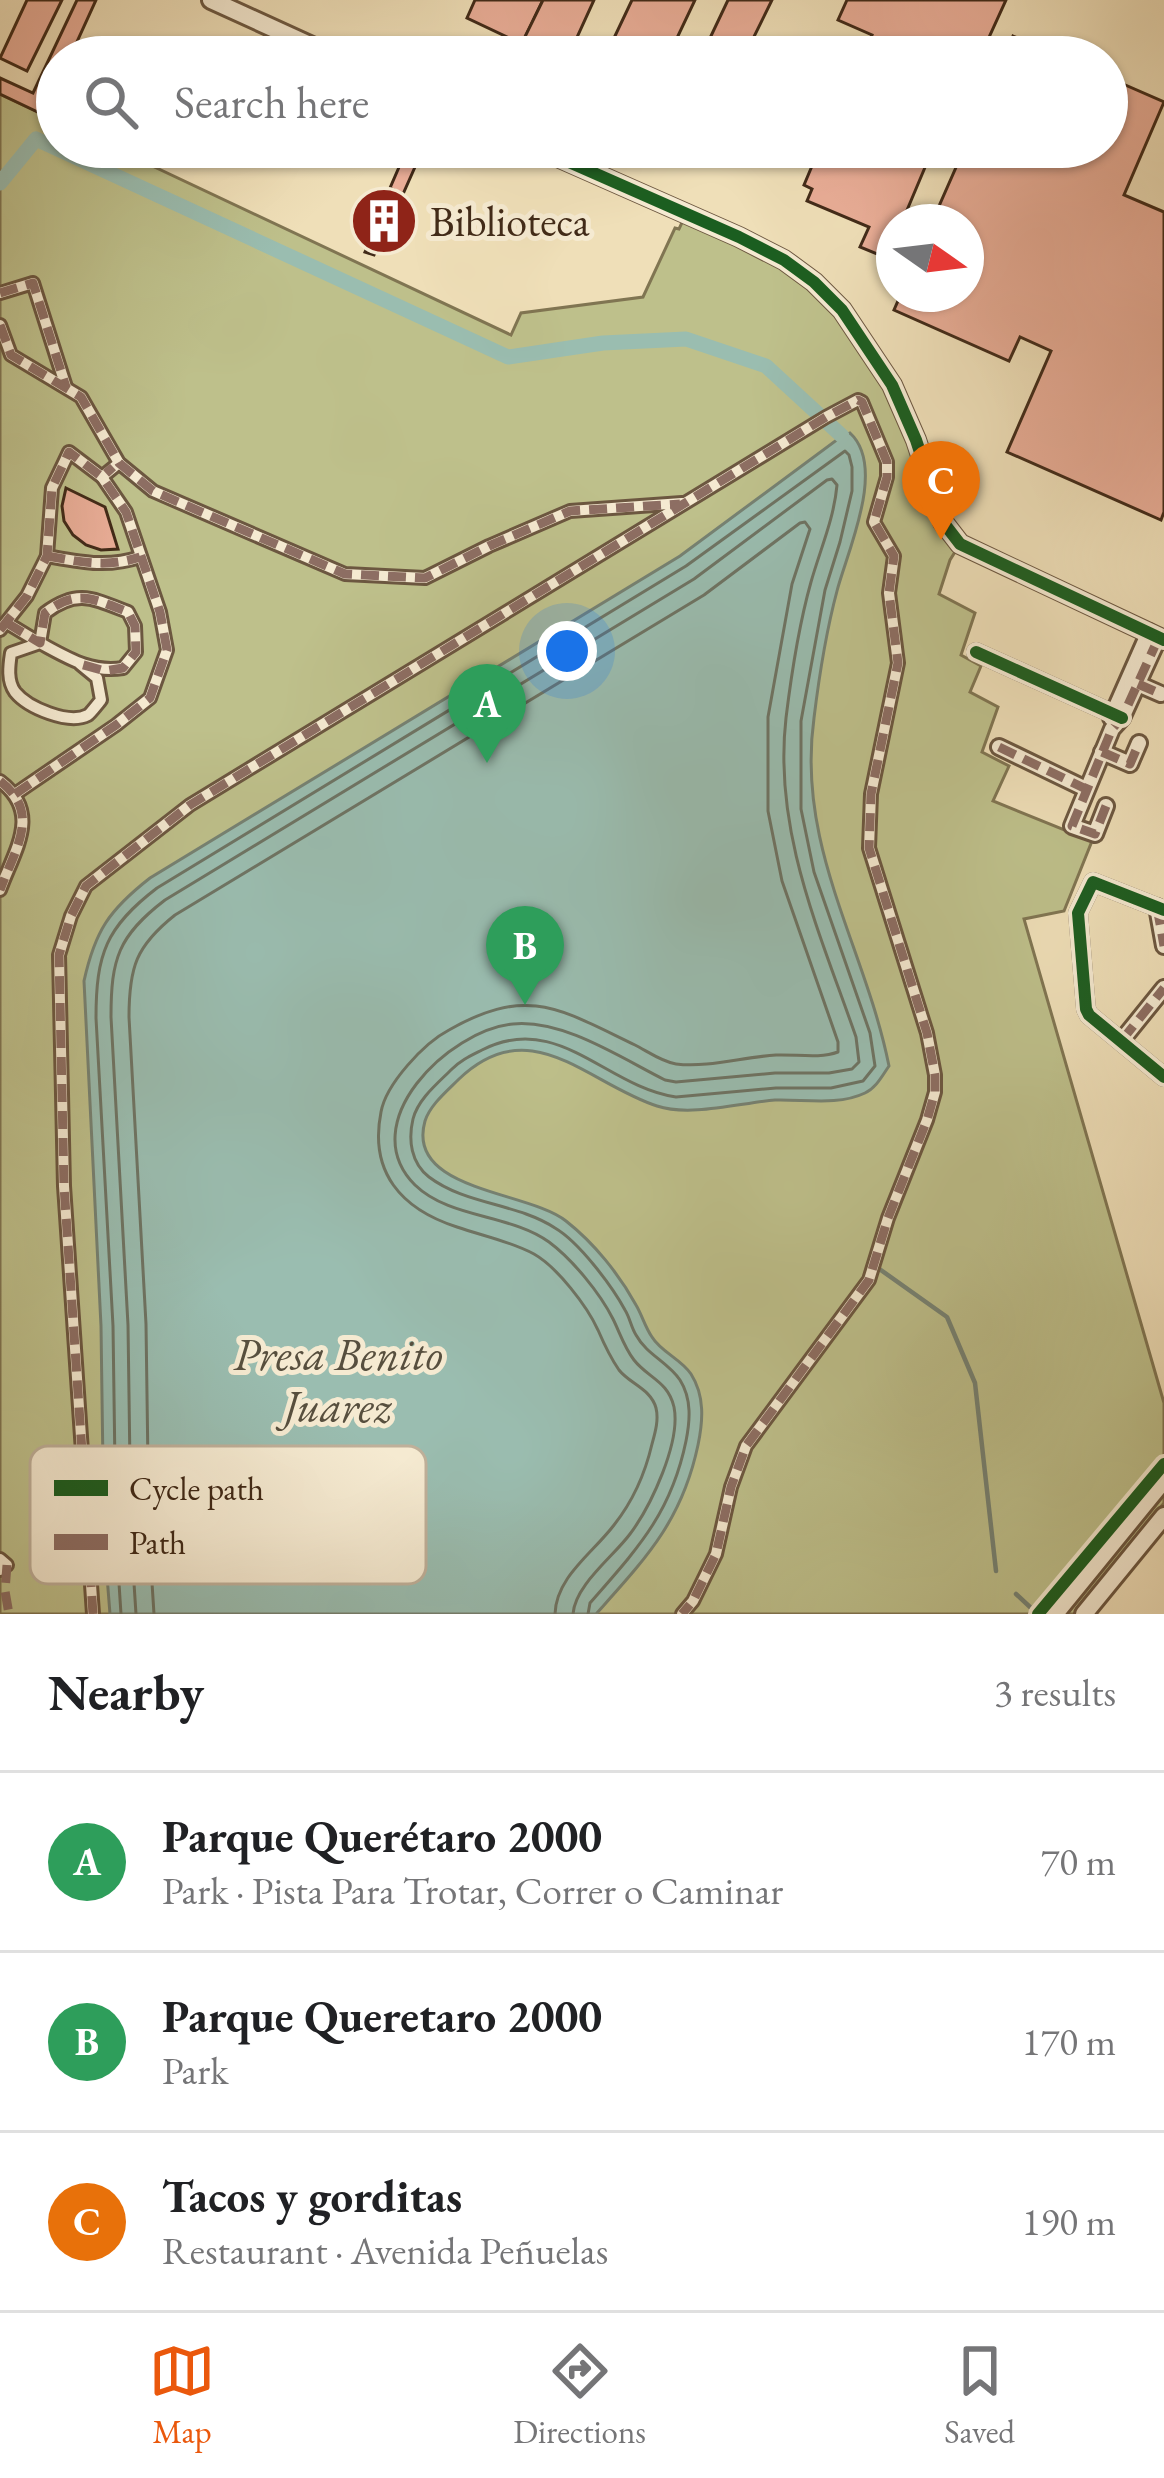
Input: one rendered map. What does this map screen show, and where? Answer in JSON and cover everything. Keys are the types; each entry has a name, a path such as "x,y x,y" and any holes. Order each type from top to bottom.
{"street":[{"path":"211,0 290,36"},
{"path":"583,168 740,237 800,269 842,310 892,385 943,522 960,544 1157,636"},
{"path":"0,293 33,283 66,387"},
{"path":"0,325 11,355 81,397 119,463 153,491 345,574 425,578 570,511 686,503"},
{"path":"82,1446 64,1186 59,955 86,886 190,805 853,401 862,402 887,462 874,518 895,561 890,593 898,663 871,794 869,848 927,1033 934,1092 869,1280 746,1445 716,1554 682,1614"},
{"path":"15,794 150,698 167,650 160,612 126,512 102,477 69,452 52,488 47,556 27,596 4,627 80,664 105,671 123,668 136,652 135,626 128,613 94,599 64,598 45,613 40,643"},
{"path":"102,477 119,463"},
{"path":"47,556 92,565 140,557"},
{"path":"1115,720 1138,684 1157,636"},
{"path":"1106,806 1095,834 1071,824 1157,636"},
{"path":"40,643 10,653 8,672 14,692 40,710 66,719 89,715 101,700 97,679 80,664"},
{"path":"976,652 1115,720"},
{"path":"1138,684 1161,694"},
{"path":"1102,752 1127,770 1139,743"},
{"path":"999,747 1086,789"},
{"path":"0,781 15,794 25,822 0,890"},
{"path":"1164,946 1160,909 1093,882 1078,913 1086,1009 1164,1077"},
{"path":"1122,1040 1164,988"},
{"path":"1055,1614 1164,1480"},
{"path":"1084,1614 1164,1516"},
{"path":"0,1559 7,1564 0,1570"},
{"path":"91,1584 93,1614"}],"green space":[{"path":"0,94 36,111 36,168 157,168 511,335 521,313 643,297 686,214 741,235 842,310 892,385 960,544 939,594 975,613 961,655 981,666 970,692 998,707 982,752 1009,766 993,801 1092,841 1064,911 1024,919 1164,1403 1164,1478 1055,1614 0,1614"},
{"path":"1164,1492 1164,1503 1074,1614 1064,1614"}],"water":[{"name":"Presa Benito Juarez","path":"850,433 860,448 865,488 826,638 811,765 823,853 889,1066 869,1091 855,1097 684,1110 632,1096 559,1058 511,1051 485,1059 459,1079 425,1121 424,1144 433,1162 474,1186 548,1211 586,1239 622,1282 656,1342 691,1374 702,1409 698,1445 682,1496 660,1537 596,1614 110,1614 108,1584 426,1584 426,1446 103,1446 84,981 106,923 150,878 680,556"}],"building":[{"path":"27,0 62,0 44,36 36,36 36,53 27,71 0,58"},
{"path":"77,0 96,0 80,36 60,36"},
{"path":"475,0 543,0 526,36 505,36 467,18"},
{"path":"543,0 594,0 578,36 525,36"},
{"path":"632,0 695,0 678,36 615,36"},
{"path":"728,0 772,0 754,36 711,36"},
{"path":"847,0 1006,0 990,36 872,36 838,20"},
{"path":"0,78 33,93 36,87 36,111 0,94"},
{"path":"1128,86 1164,102 1124,195 1164,212 1161,520 1007,452 1051,351 1020,337 1009,361 899,312 984,312 984,204 940,204 956,168 1128,168"},
{"path":"399,168 415,168 403,194 390,188"},
{"path":"811,168 925,168 910,204 876,204 876,254 860,247 869,227 807,201 812,189 804,185"},
{"name":"Biblioteca","path":"384,208 394,213 384,235 375,230"},
{"path":"375,230 384,235 374,255 365,252"},
{"path":"66,488 105,507 118,549 101,550 73,535 64,521"}],"waterway":[{"path":"0,183 36,139"},
{"path":"99,168 508,357 603,343 686,339 766,366 842,436"},
{"path":"878,1268 947,1317 975,1383 996,1571"},
{"path":"1016,1594 1030,1607"}],"marked path":[{"path":"0,293 33,283 66,387"},
{"path":"0,325 11,355 81,397 119,463 153,491 345,574 425,578 570,511 680,504"},
{"path":"82,1446 64,1186 59,955 86,886 190,805 858,400 887,462 874,522 894,556 889,593 898,663 871,794 869,848 927,1033 935,1092 869,1280 746,1446 716,1554 682,1614"},
{"path":"0,630 27,596 47,556 52,488 69,452 102,477 113,467"},
{"path":"15,794 150,698 167,650 160,612 126,512 102,477"},
{"path":"47,556 105,563 140,557"},
{"path":"7,623 40,643 45,613 66,601 94,600 128,612 135,626 136,652 123,668 105,671 80,664"},
{"path":"1106,806 1095,834 1072,826 1112,729 1122,718 1159,637"},
{"path":"1138,684 1161,694"},
{"path":"1102,752 1130,764 1139,743"},
{"path":"999,747 1086,789"},
{"path":"0,781 13,793 22,819 18,846 0,890"},
{"path":"1157,907 1164,946"},
{"path":"1122,1040 1164,988"},
{"path":"7,1565 9,1614"},
{"path":"91,1584 93,1614"}],"cycle path":[{"path":"583,168 739,237 814,282 842,310 892,385 943,522 960,544 1164,640"},
{"path":"976,652 1122,718"},
{"path":"1164,910 1093,882 1078,913 1089,1015 1164,1077"},
{"path":"1038,1614 1164,1464"}],"place":[{"name":"Biblioteca","path":"384,221"},
{"name":"Tacos y gorditas","path":"941,540"},
{"name":"Parque Querétaro 2000","path":"487,763"},
{"name":"Parque Queretaro 2000","path":"525,1005"}]}
